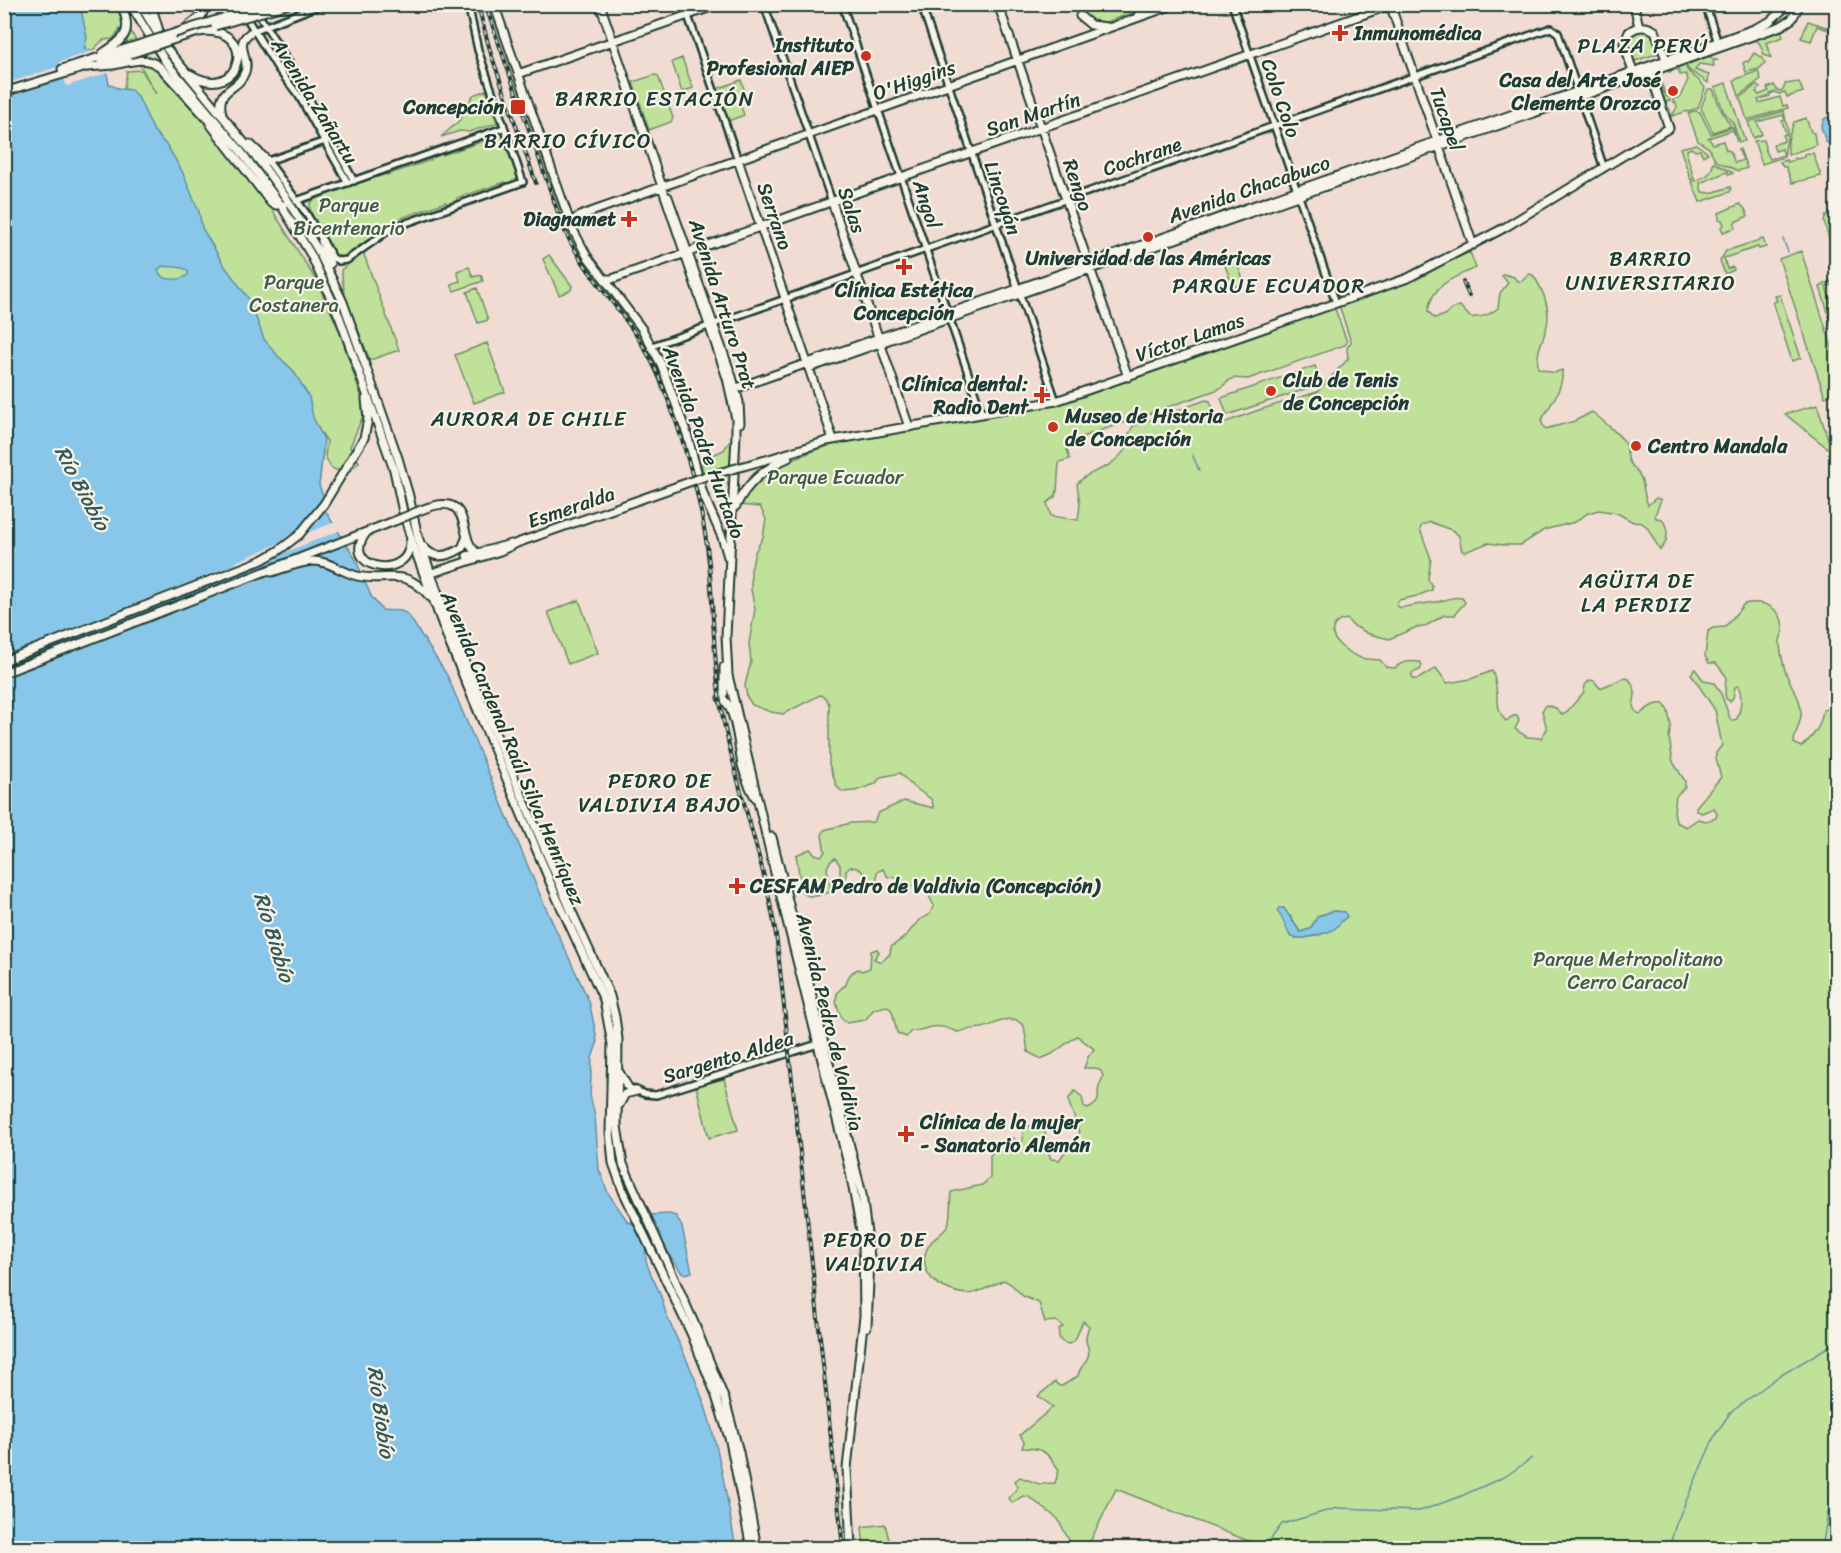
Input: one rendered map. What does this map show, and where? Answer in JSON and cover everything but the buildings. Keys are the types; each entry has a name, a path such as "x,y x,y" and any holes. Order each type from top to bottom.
{"main road":[{"path":"96,58 125,36 127,20 121,4"},
{"name":"Avenida Cardenal Raúl Silva Henríquez","path":"130,4 165,61 237,147 281,205 329,293 394,470 409,533 428,572 489,722 607,989 616,1024 619,1069 615,1083 611,1148 616,1171 706,1369 726,1427 751,1548"},
{"name":"Avenida Cardenal Raúl Silva Henríquez","path":"140,4 164,45 293,202 297,214 320,252 335,284 357,339 410,496 435,604 484,727 556,896 601,992 610,1031 621,1157 679,1288 731,1419 757,1548"},
{"path":"151,4 164,45"},
{"path":"185,30 202,15 206,4"},
{"path":"4,87 267,4"},
{"path":"4,92 289,4"},
{"name":"Avenida Padre Hurtado","path":"494,4 572,228 585,252 630,311 652,346 667,379 687,434 703,494 725,546 729,568"},
{"name":"Avenida Arturo Prat","path":"600,4 733,389 741,426 734,507 735,543"},
{"path":"518,74 720,4"},
{"name":"Rengo","path":"998,4 1128,377"},
{"path":"1134,19 1146,4"},
{"name":"O'Higgins","path":"572,228 575,219 581,216 1176,4"},
{"path":"1634,4 1639,27"},
{"name":"Avenida Chacabuco","path":"1718,45 1760,27 1777,16 1789,4"},
{"name":"Avenida Chacabuco","path":"1580,94 1633,72 1668,63 1785,24 1793,17 1800,4"},
{"name":"San Martín","path":"605,279 612,279 687,253 1391,5"},
{"name":"Tucapel","path":"1391,5 1473,245"},
{"path":"1080,16 1091,25 1112,27"},
{"path":"1633,72 1624,44 1629,32 1639,27 1655,31 1668,63"},
{"path":"182,68 207,82 221,81 231,75 237,66 238,51 232,39 215,31 198,32"},
{"path":"222,116 220,99 244,74 246,63 242,43 245,36 253,31"},
{"path":"88,67 148,60 160,67 204,116 237,147"},
{"name":"Avenida Chacabuco","path":"733,389 808,365 1438,143 1650,72 1668,63"},
{"name":"Víctor Lamas","path":"722,472 833,439 1056,401 1413,276 1473,245 1670,128 1650,72"},
{"path":"204,116 270,202 274,205 293,202"},
{"path":"241,138 268,162"},
{"name":"Serrano","path":"738,160 833,439"},
{"path":"265,182 274,180"},
{"name":"Salas","path":"832,202 909,427"},
{"path":"292,222 297,214 306,213"},
{"path":"322,241 335,284"},
{"path":"4,661 270,555 293,540 310,524 364,438 368,419 362,379"},
{"path":"734,507 745,490 769,467 833,439"},
{"name":"Esmeralda","path":"428,572 500,551 517,543 722,472"},
{"path":"4,673 439,504 453,507 461,517 472,549 485,555"},
{"name":"Avenida Pedro de Valdivia","path":"734,507 729,568 726,656 728,675 752,778 821,1041 826,1048 828,1068"},
{"path":"369,530 361,543 361,556 372,566 389,566 399,563 407,556 410,548 409,533"},
{"path":"418,537 427,551 432,555 441,556 462,548 467,534"},
{"path":"428,572 476,552 517,543"},
{"name":"Avenida Pedro de Valdivia","path":"735,543 731,662 752,778 866,1213 871,1276 851,1470 853,1548"},
{"path":"236,582 313,561 329,564 359,576 405,578 417,584 435,604"},
{"path":"726,656 722,698 727,702 731,711 741,760 752,778"},
{"path":"741,733 741,760"},
{"path":"619,1069 628,1087"},
{"path":"617,1111 625,1094 638,1091"},
{"name":"Avenida Pedro de Valdivia","path":"838,1108 846,1156 852,1163 861,1224 865,1287 863,1328 843,1474 844,1502 848,1506 853,1548"}],"street":[{"name":"Avenida Zañartu","path":"238,4 282,74 300,91"},
{"name":"Avenida Zañartu","path":"252,4 293,70 300,91 351,182"},
{"path":"253,31 323,4"},
{"path":"328,140 268,162 293,202 306,213 333,258 345,261 392,228 523,182 478,50 468,4"},
{"name":"Serrano","path":"684,4 738,160"},
{"name":"Salas","path":"764,4 832,202"},
{"name":"Angol","path":"842,4 982,414"},
{"name":"Lincoyán","path":"921,4 1056,401"},
{"name":"Colo Colo","path":"1232,4 1336,303"},
{"path":"1705,4 1718,45"},
{"path":"263,45 266,38 273,38 275,22"},
{"name":"Cochrane","path":"652,346 1551,28 1558,33 1580,94"},
{"path":"282,74 293,70"},
{"path":"1580,94 1604,168"},
{"path":"293,202 503,128"},
{"path":"306,213 306,203 309,197"},
{"name":"Sargento Aldea","path":"615,1083 656,1095 821,1041"}],"green space":[{"name":"Parque Costanera","path":"5,5 105,5 109,11 106,5 118,5 130,22 131,31 143,55 151,59 154,67 212,131 271,208 316,280 339,330 363,402 364,413 350,447 359,462 347,474 331,468 325,456 327,441 322,434 323,451 319,485 5,105 107,81 114,87 124,88 127,71 142,70 156,94 120,29 113,39 103,40 93,50 86,50 84,46"},
{"path":"1080,5 1145,5 1138,11 1097,25 1084,17"},
{"path":"1808,21 1832,29 1831,31 1817,26 1811,41 1801,38"},
{"name":"PLAZA PERÚ","path":"1639,29 1652,31 1662,52 1632,62 1627,47 1629,35"},
{"path":"1781,29 1783,37 1766,43 1771,58 1764,55 1760,44 1755,39"},
{"path":"1754,53 1762,57 1765,63 1759,69 1746,72 1743,63 1748,62"},
{"path":"1708,56 1717,60 1713,61 1714,66 1699,64 1695,70 1709,75 1708,83 1689,70 1686,65"},
{"path":"682,58 693,88 682,92 672,62"},
{"path":"1684,64 1705,88 1698,108 1669,117 1660,90 1662,85 1666,97 1669,96 1670,101 1666,104 1670,113 1673,114 1677,107 1673,99 1680,97 1688,80 1686,74 1680,75 1678,69 1669,72 1670,69"},
{"path":"1758,71 1761,79 1739,96 1734,80"},
{"path":"658,76 666,98 664,104 669,107 673,118 671,122 649,130 633,82"},
{"path":"741,80 747,98 739,101 744,115 728,121 717,89"},
{"path":"1799,82 1803,92 1787,97 1785,92 1779,94 1775,92 1758,100 1759,103 1780,97 1783,106 1787,105 1788,108 1747,120 1740,98 1756,85 1760,88 1756,92 1759,95 1769,91 1767,88 1774,85 1777,90 1781,91 1785,84"},
{"path":"1726,83 1745,141 1739,142 1734,125 1723,110 1715,87"},
{"path":"1708,89 1713,89 1721,110 1731,126 1713,132 1701,108"},
{"path":"486,90 497,123 469,132 460,131 441,137 459,121 473,95"},
{"path":"1784,111 1788,132 1784,157 1762,164 1754,141 1764,140 1770,159 1784,155 1782,149 1775,151 1773,145 1784,141 1783,135 1786,134 1782,121 1785,120 1783,115 1757,122 1762,134 1753,138 1748,122"},
{"path":"1700,112 1711,134 1733,127 1737,142 1733,130 1708,138 1713,144 1723,141 1735,163 1743,160 1738,149 1740,149 1747,168 1738,171 1716,161 1709,148 1698,141 1688,113"},
{"path":"1806,118 1811,132 1814,133 1816,145 1788,155 1788,140 1794,122"},
{"name":"Parque Bicentenario","path":"499,132 503,134 517,173 517,181 510,184 505,182 457,198 457,202 448,205 446,202 401,218 399,223 384,229 343,257 336,256 331,250 310,208 310,203 315,199 381,173 387,175 431,160 430,155 440,152 443,155 490,139 493,134"},
{"path":"1696,144 1708,153 1703,156 1700,150 1695,151 1691,148 1687,150 1694,179 1691,180 1680,148"},
{"path":"1813,153 1821,176 1792,183 1786,167 1783,167 1780,162 1804,157 1804,154"},
{"path":"1713,162 1733,173 1729,175 1727,172 1700,183 1702,192 1711,193 1730,187 1731,189 1730,192 1700,202 1692,182 1709,173"},
{"path":"1740,204 1748,216 1735,222 1735,228 1723,232 1721,227 1724,225 1722,220 1719,220 1719,213"},
{"path":"1834,214 1836,264 1824,221 1826,216"},
{"path":"1763,239 1766,247 1759,249 1758,247 1724,258 1727,269 1733,267 1734,270 1725,274 1720,261 1726,251"},
{"path":"1801,251 1836,360 1836,393 1825,397 1779,259"},
{"path":"363,252 399,350 370,360 345,296 341,270"},
{"path":"1470,252 1476,268 1452,278 1439,288 1430,302 1428,311 1434,318 1460,306 1470,317 1474,317 1485,316 1498,308 1500,293 1508,283 1502,276 1503,274 1514,277 1517,281 1522,281 1529,274 1533,275 1542,292 1548,312 1547,325 1538,356 1538,368 1554,373 1562,370 1559,390 1541,421 1545,429 1575,421 1592,412 1620,437 1626,444 1629,461 1641,478 1648,505 1656,498 1661,500 1655,515 1664,523 1667,531 1666,539 1660,550 1647,527 1642,523 1633,522 1617,513 1599,510 1588,513 1575,522 1544,530 1521,545 1488,543 1465,552 1462,551 1459,536 1454,531 1430,522 1422,525 1420,529 1431,559 1428,579 1432,590 1399,600 1396,605 1401,608 1456,597 1462,598 1464,604 1455,615 1444,615 1424,627 1417,627 1389,639 1369,634 1352,625 1347,619 1342,620 1336,623 1333,629 1338,643 1361,658 1380,660 1386,667 1395,668 1406,662 1420,662 1422,665 1420,670 1412,673 1412,679 1418,679 1436,668 1447,683 1471,679 1492,671 1502,716 1506,721 1517,716 1519,721 1515,729 1527,737 1541,738 1547,729 1542,711 1546,705 1556,708 1562,715 1584,692 1585,685 1590,680 1600,688 1625,678 1629,679 1635,691 1634,708 1637,712 1640,714 1657,704 1664,704 1668,711 1673,762 1685,781 1685,787 1676,796 1674,811 1676,822 1686,827 1698,819 1706,821 1716,818 1714,808 1702,813 1696,811 1696,807 1721,777 1716,753 1722,745 1715,710 1691,674 1695,669 1704,681 1714,683 1720,691 1731,721 1737,719 1740,707 1741,694 1738,686 1735,687 1733,698 1730,701 1726,699 1726,676 1716,663 1709,663 1705,656 1708,631 1725,627 1744,604 1758,603 1771,607 1780,616 1782,622 1783,632 1780,641 1783,660 1800,706 1801,716 1794,743 1801,747 1816,731 1823,710 1836,707 1836,1548 1252,1548 1251,1542 1116,1489 1088,1546 1073,1548 1058,1519 1029,1497 1023,1496 1012,1503 1009,1498 1018,1487 1015,1481 1020,1477 1039,1484 1055,1483 1059,1470 1055,1464 1048,1455 1040,1450 1022,1448 1024,1442 1020,1435 1053,1407 1038,1396 1055,1382 1062,1386 1078,1376 1088,1356 1086,1335 1089,1326 1083,1321 1075,1340 1069,1344 1066,1343 1059,1337 1059,1329 1063,1327 1056,1321 1045,1322 1039,1303 1023,1296 1004,1280 975,1293 961,1293 937,1283 925,1267 925,1254 928,1247 948,1225 951,1192 982,1185 990,1178 990,1155 1003,1142 1013,1138 1020,1144 1023,1140 1023,1127 1044,1128 1051,1159 1059,1160 1079,1139 1069,1099 1075,1091 1082,1097 1084,1107 1088,1109 1093,1106 1098,1099 1103,1076 1101,1071 1095,1068 1084,1068 1094,1049 1077,1036 1041,1059 1028,1052 1024,1026 1015,1019 958,1032 942,1027 931,1027 911,1031 906,1037 897,1033 892,1011 887,1006 874,1009 865,1020 847,1023 842,1019 836,1000 838,992 846,985 853,972 870,968 871,951 877,949 879,952 874,959 881,962 890,954 891,947 906,936 919,920 929,915 934,906 928,894 894,877 888,877 883,869 877,872 877,881 874,884 867,881 861,871 853,867 846,870 846,878 843,880 840,877 840,865 835,858 827,869 830,892 809,896 802,892 796,855 810,849 821,856 825,852 822,835 824,830 851,823 874,822 878,813 904,801 934,808 931,799 912,786 900,773 881,777 875,784 855,791 843,792 837,787 829,764 829,704 825,697 820,695 783,714 752,705 747,697 745,685 751,662 749,643 755,609 751,590 751,570 755,552 763,537 766,519 760,507 739,505 761,476 787,461 830,445 1050,405 1333,307 1335,309 1347,342 1345,345 1248,379 1232,379 1219,389 1065,443 1070,459 1059,462 1057,491 1055,497 1047,503 1051,516 1078,520 1080,504 1077,484 1110,464 1126,449 1126,440 1133,426 1206,400 1210,401 1218,425 1317,392 1348,359 1347,348 1351,342 1340,308 1342,304 1408,280","holes":["1334,911 1344,912 1346,917 1332,930 1311,937 1299,938 1290,936 1285,921 1278,912 1290,916 1300,932 1310,929 1318,916"]},
{"path":"549,255 572,286 571,290 559,295 543,259"},
{"path":"1235,256 1244,283 1233,287 1223,260"},
{"path":"469,267 473,277 481,275 483,281 454,291 451,284 460,281 457,271"},
{"path":"1830,281 1831,285 1826,287 1833,308 1836,308 1834,319 1836,337 1820,287"},
{"path":"477,288 488,320 478,323 467,292"},
{"path":"1780,295 1801,358 1792,361 1773,302 1777,301 1775,296"},
{"path":"487,343 505,392 474,403 455,355"},
{"name":"Club de Tenis de Concepción","path":"1315,366 1321,384 1227,415 1221,398"},
{"path":"1817,405 1831,448 1830,450 1785,414"},
{"path":"733,440 733,497 721,469 703,474 701,460 724,450"},
{"path":"579,600 598,653 568,664 548,612"},
{"path":"724,1079 738,1130 709,1138 696,1086"},
{"path":"885,1524 889,1540 883,1541 883,1545 872,1541 872,1545 864,1548 862,1527"}],"water":[{"name":"Río Biobío","path":"5,5 80,5 87,38 84,49 97,52 105,64 109,84 131,90 138,97 154,131 168,147 182,171 199,212 202,228 224,265 249,299 264,339 293,370 309,397 313,417 324,440 319,485 326,512 355,558 371,596 382,610 400,611 409,616 447,675 544,904 589,1001 597,1044 592,1058 590,1095 595,1116 599,1169 608,1193 628,1222 641,1226 649,1215 669,1214 676,1216 682,1227 692,1272 686,1274 681,1272 661,1241 656,1240 648,1244 646,1260 707,1411 736,1548 5,1548","holes":["162,266 182,268 188,271 188,275 175,279 163,277 158,270"]},
{"path":"1828,117 1836,126 1835,164 1832,164 1829,156 1833,153 1832,145 1826,142 1821,127 1824,119"},
{"path":"1279,908 1284,908 1300,932 1310,929 1318,916 1334,911 1345,912 1347,917 1333,930 1294,938 1289,934 1277,911"}],"pier":[{"path":"98,49 108,64 110,72 67,86 64,79 4,98 5,84 60,66 59,62"},
{"path":"325,494 328,502 304,534 336,522 341,530 5,664 5,655 236,564 277,544 301,527"}],"waterway":[{"path":"1783,239 1788,252"},
{"path":"1192,454 1199,470"},
{"path":"1669,1548 1676,1524 1715,1435 1730,1413 1775,1379 1836,1342"},
{"path":"1264,1548 1282,1524 1337,1508 1420,1511 1506,1476 1532,1458"},
{"path":"1822,1548 1829,1507 1836,1487"}],"railway":[{"path":"485,4 563,227 585,265 648,354 675,420 697,492 709,563 716,672 721,708 734,767 766,883 777,942 843,1548"},
{"path":"480,13 491,54 536,183"},
{"path":"1463,282 1469,296"}],"place":[{"name":"Inmunomédica","path":"1340,33"},
{"name":"Instituto Profesional AIEP","path":"866,56"},
{"name":"Casa del Arte José Clemente Orozco","path":"1673,91"},
{"name":"Concepción","path":"518,107"},
{"name":"Diagnamet","path":"629,219"},
{"name":"Universidad de las Américas","path":"1148,237"},
{"name":"Clínica Estética Concepción","path":"904,267"},
{"name":"Club de Tenis de Concepción","path":"1271,391"},
{"name":"Clínica dental: Radio Dent","path":"1042,395"},
{"name":"Museo de Historia de Concepción","path":"1053,427"},
{"name":"Centro Mandala","path":"1636,446"},
{"name":"CESFAM Pedro de Valdivia (Concepción)","path":"737,886"},
{"name":"Clínica de la mujer - Sanatorio Alemán","path":"906,1134"}],"district":[{"name":"PLAZA PERÚ","path":"1643,46"},
{"name":"BARRIO ESTACIÓN","path":"655,99"},
{"name":"BARRIO CÍVICO","path":"568,141"},
{"name":"BARRIO UNIVERSITARIO","path":"1651,271"},
{"name":"PARQUE ECUADOR","path":"1269,286"},
{"name":"AURORA DE CHILE","path":"529,419"},
{"name":"AGÜITA DE LA PERDIZ","path":"1637,593"},
{"name":"PEDRO DE VALDIVIA BAJO","path":"660,793"},
{"name":"PEDRO DE VALDIVIA","path":"875,1252"}],"park label":[{"name":"Parque Ecuador","path":"835,477"},
{"name":"Parque Metropolitano Cerro Caracol","path":"1628,970"}]}
